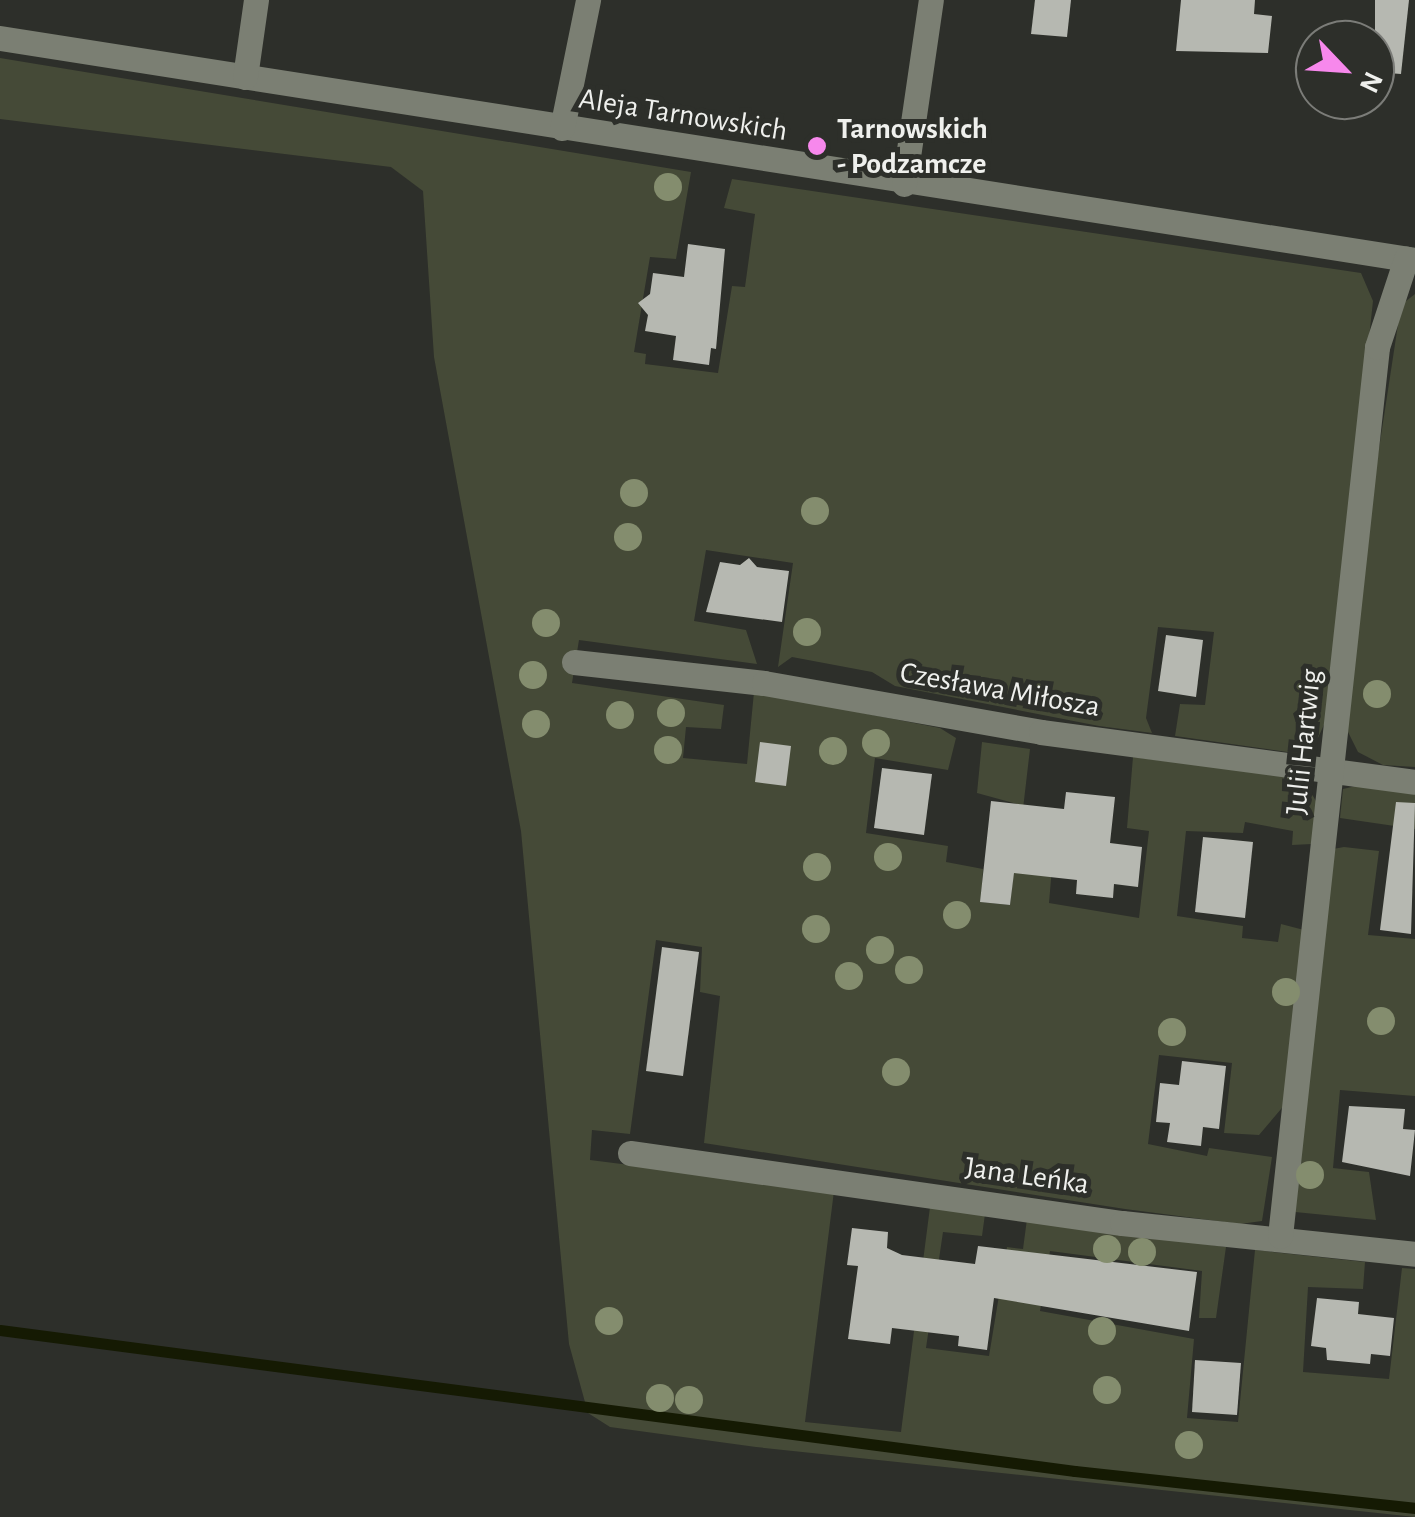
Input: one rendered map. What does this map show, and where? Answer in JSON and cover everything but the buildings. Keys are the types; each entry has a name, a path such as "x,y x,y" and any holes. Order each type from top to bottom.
{"street":[{"path":"246,77 256,0"},
{"path":"562,128 588,0"},
{"path":"904,184 931,0"},
{"name":"Aleja Tarnowskich","path":"0,38 904,184 1411,260"},
{"name":"Julii Hartwig","path":"1280,1236 1334,772 1377,347 1411,260"},
{"name":"Czesława Miłosza","path":"574,662 764,684 1041,732 1415,782"},
{"name":"Jana Leńka","path":"630,1153 1122,1223 1280,1236 1415,1254"}],"green space":[{"path":"0,58 691,172 676,259 650,257 634,352 646,354 645,364 718,373 732,286 745,287 755,214 724,208 732,179 1361,273 1373,301 1328,716 1317,740 1301,754 1175,736 1180,704 1205,705 1214,632 1158,627 1146,718 1152,733 895,686 872,672 792,657 778,667 793,563 706,550 694,621 746,630 757,664 579,640 572,683 724,705 721,729 686,727 683,758 747,764 754,692 940,728 956,738 948,770 875,758 866,833 948,846 946,862 983,869 981,902 1010,905 1021,805 977,793 982,742 1030,749 1021,826 1055,832 1049,903 1139,918 1149,831 1127,828 1133,757 1302,778 1319,806 1312,844 1292,845 1293,831 1245,822 1243,833 1186,831 1177,916 1243,926 1242,938 1278,942 1281,924 1304,930 1287,1102 1259,1135 1224,1133 1232,1063 1159,1055 1148,1144 1207,1156 1209,1148 1272,1157 1262,1221 1240,1224 1125,1209 704,1143 720,996 700,992 702,947 656,940 630,1134 592,1130 590,1160 834,1191 805,1422 901,1432 930,1207 985,1214 982,1236 943,1232 926,1348 989,1356 1007,1247 1023,1249 1027,1219 1226,1247 1216,1318 1199,1318 1202,1271 1050,1251 1040,1311 1194,1339 1187,1418 1238,1422 1255,1250 1365,1262 1363,1289 1308,1287 1303,1372 1389,1379 1402,1268 1415,1269 1415,1517 756,1447 610,1427 588,1413 569,1344 521,831 434,357 423,191 391,167 0,119"},
{"path":"1415,294 1415,767 1383,765 1358,752 1347,730 1369,514 1401,305"},
{"path":"1360,785 1415,794 1415,829 1340,818 1343,789"},
{"path":"1333,849 1379,851 1368,935 1415,939 1415,1096 1340,1090 1333,1168 1369,1172 1376,1220 1295,1212"}],"waterway":[{"path":"0,1330 1075,1471 1415,1508"}],"place":[{"name":"Tarnowskich - Podzamcze","path":"817,146"}]}
